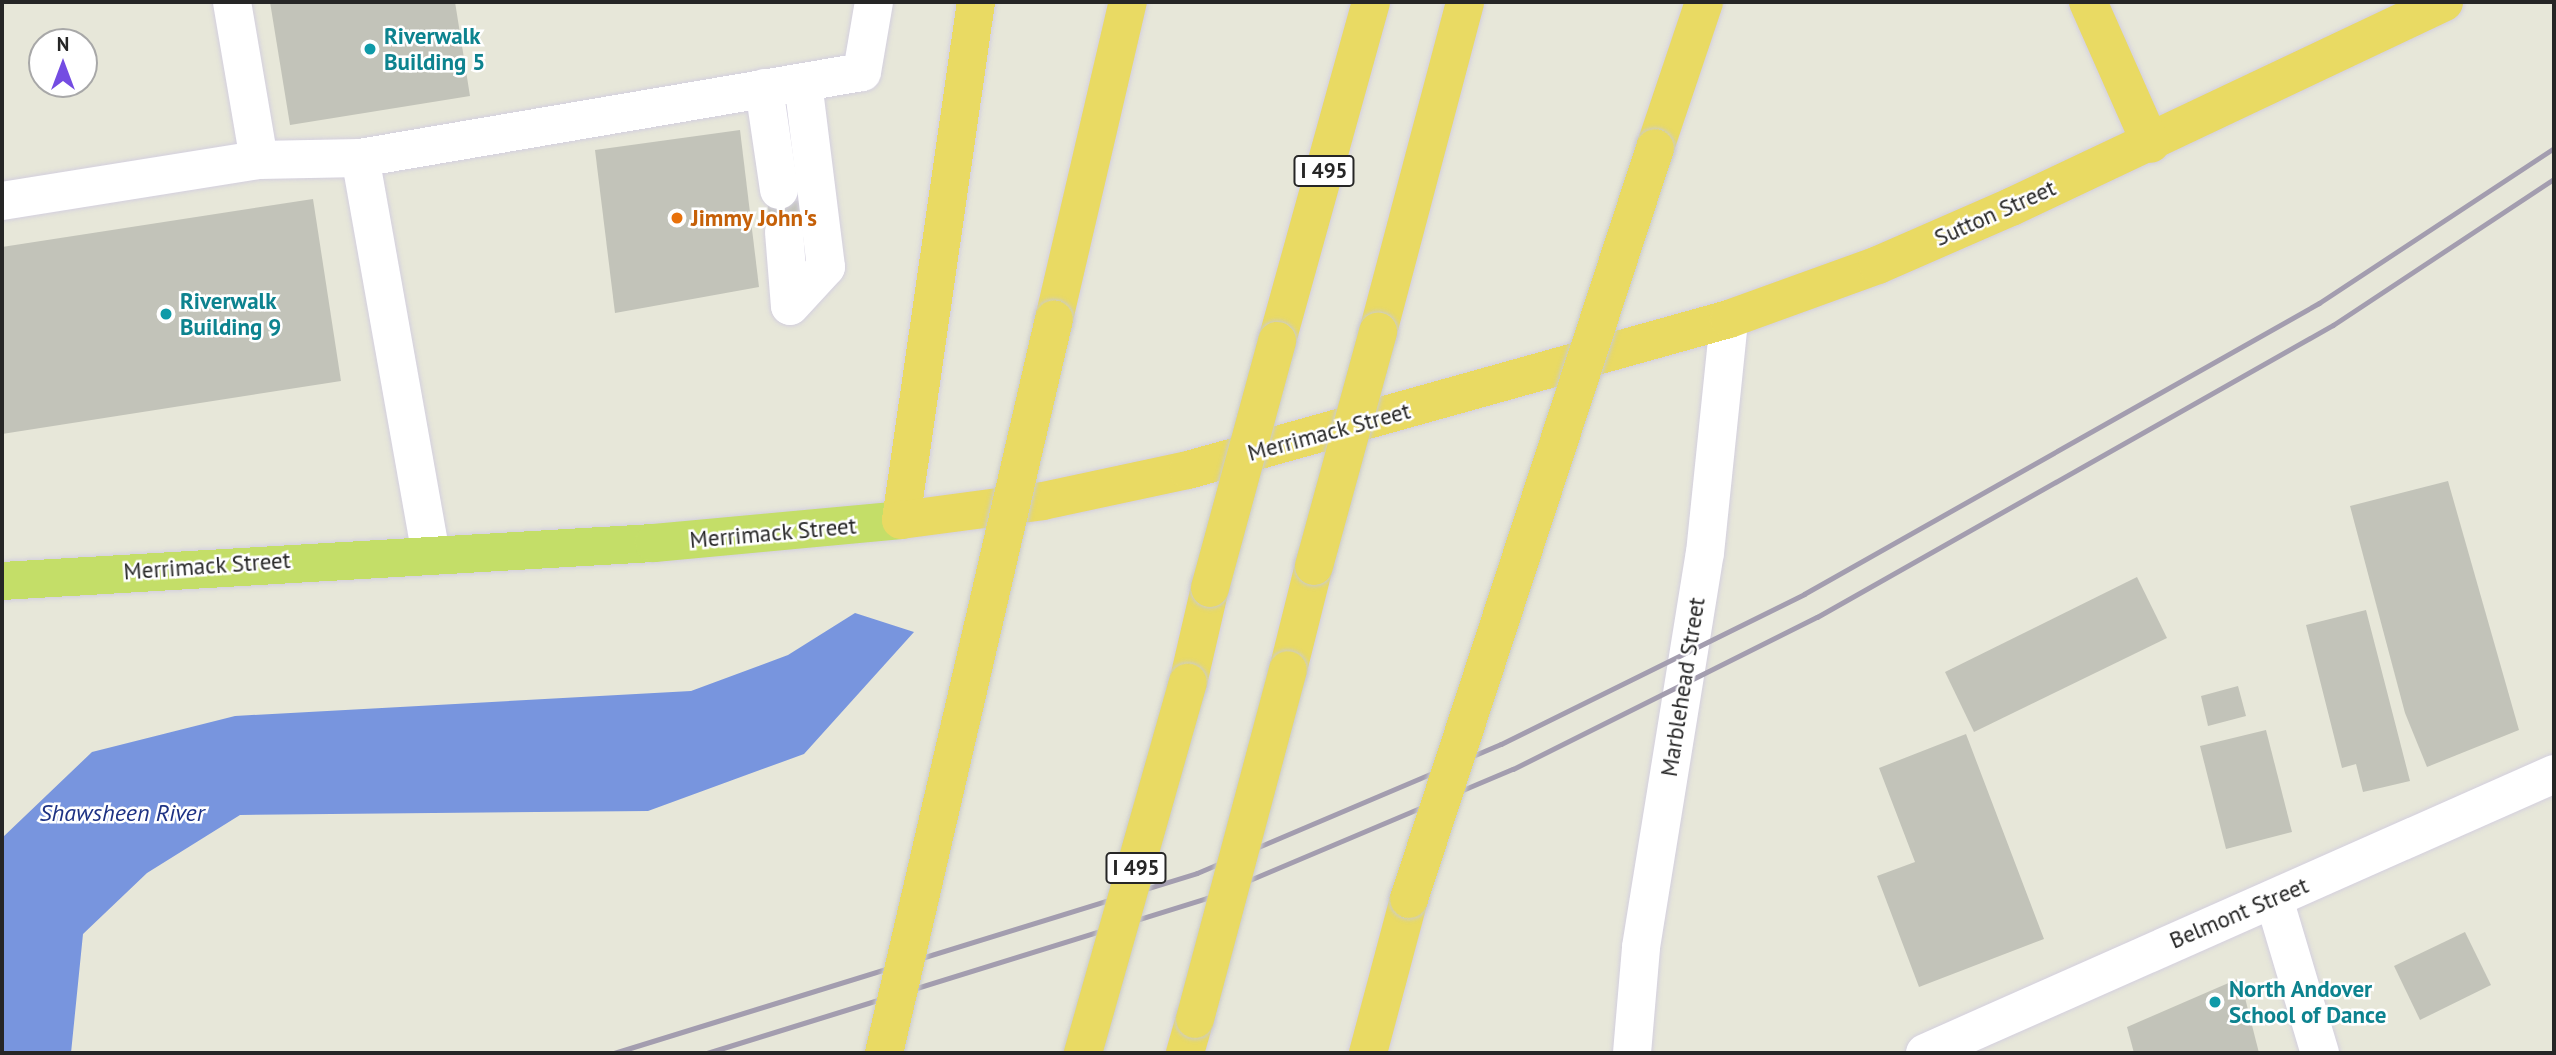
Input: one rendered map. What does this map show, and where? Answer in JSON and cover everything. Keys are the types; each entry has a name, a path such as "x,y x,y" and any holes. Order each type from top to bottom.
{"highway":[{"path":"901,520 976,2"},
{"path":"884,1053 1128,2"},
{"name":"I 495","path":"1083,1053 1188,683 1210,588 1371,2"},
{"path":"1190,1036 1465,2"},
{"path":"1368,1053 1409,899 1704,2"},
{"path":"2088,2 2151,144"},
{"name":"Sutton Street","path":"1527,377 1729,319 1878,265 2151,144 2444,2"},
{"name":"Merrimack Street","path":"901,520 1043,500 1188,470 1527,377"}],"main road":[{"name":"Merrimack Street","path":"2,581 430,555 901,520"}],"street":[{"path":"232,2 259,160"},
{"path":"2,201 259,160 360,158 862,72 874,2"},
{"path":"784,232 790,306 826,267 803,82"},
{"path":"764,88 779,190"},
{"path":"360,158 430,555"},
{"name":"Marblehead Street","path":"1632,1053 1641,947 1704,553 1729,319"},
{"name":"Belmont Street","path":"1924,1053 2554,774"},
{"path":"2274,898 2320,1053"}],"water":[{"name":"Shawsheen River","path":"855,613 914,632 804,754 648,811 240,815 147,873 83,934 71,1053 2,1053 2,838 92,752 235,716 691,691 788,655"}],"building":[{"name":"Riverwalk Building 5","path":"270,2 455,2 470,96 290,125"},
{"name":"Jimmy John's","path":"740,130 759,287 615,313 595,150"},
{"path":"793,187 795,201 812,198 815,229 771,234 766,190"},
{"name":"Riverwalk Building 9","path":"313,199 341,381 2,434 2,247"},
{"path":"2448,481 2519,730 2427,767 2405,713 2350,506"},
{"path":"2137,577 2167,638 1974,732 1945,672"},
{"path":"2366,610 2410,781 2363,792 2356,764 2342,768 2306,625"},
{"path":"2238,686 2246,716 2208,726 2201,696"},
{"path":"2266,730 2292,832 2226,849 2200,746"},
{"path":"1966,734 2044,939 1919,987 1877,876 1915,862 1879,768"},
{"path":"2465,932 2491,985 2420,1020 2394,966"},
{"name":"North Andover School of Dance","path":"2240,978 2259,1053 2134,1053 2127,1027"}],"railway":[{"path":"614,1053 1197,873 1501,744 1804,594 2319,303 2554,148"},
{"path":"707,1053 1207,898 1513,769 1817,617 2333,325 2554,179"}],"place":[{"name":"Riverwalk Building 5","path":"370,49"},
{"name":"Jimmy John's","path":"677,218"},
{"name":"Riverwalk Building 9","path":"166,314"},
{"name":"North Andover School of Dance","path":"2215,1002"}]}
